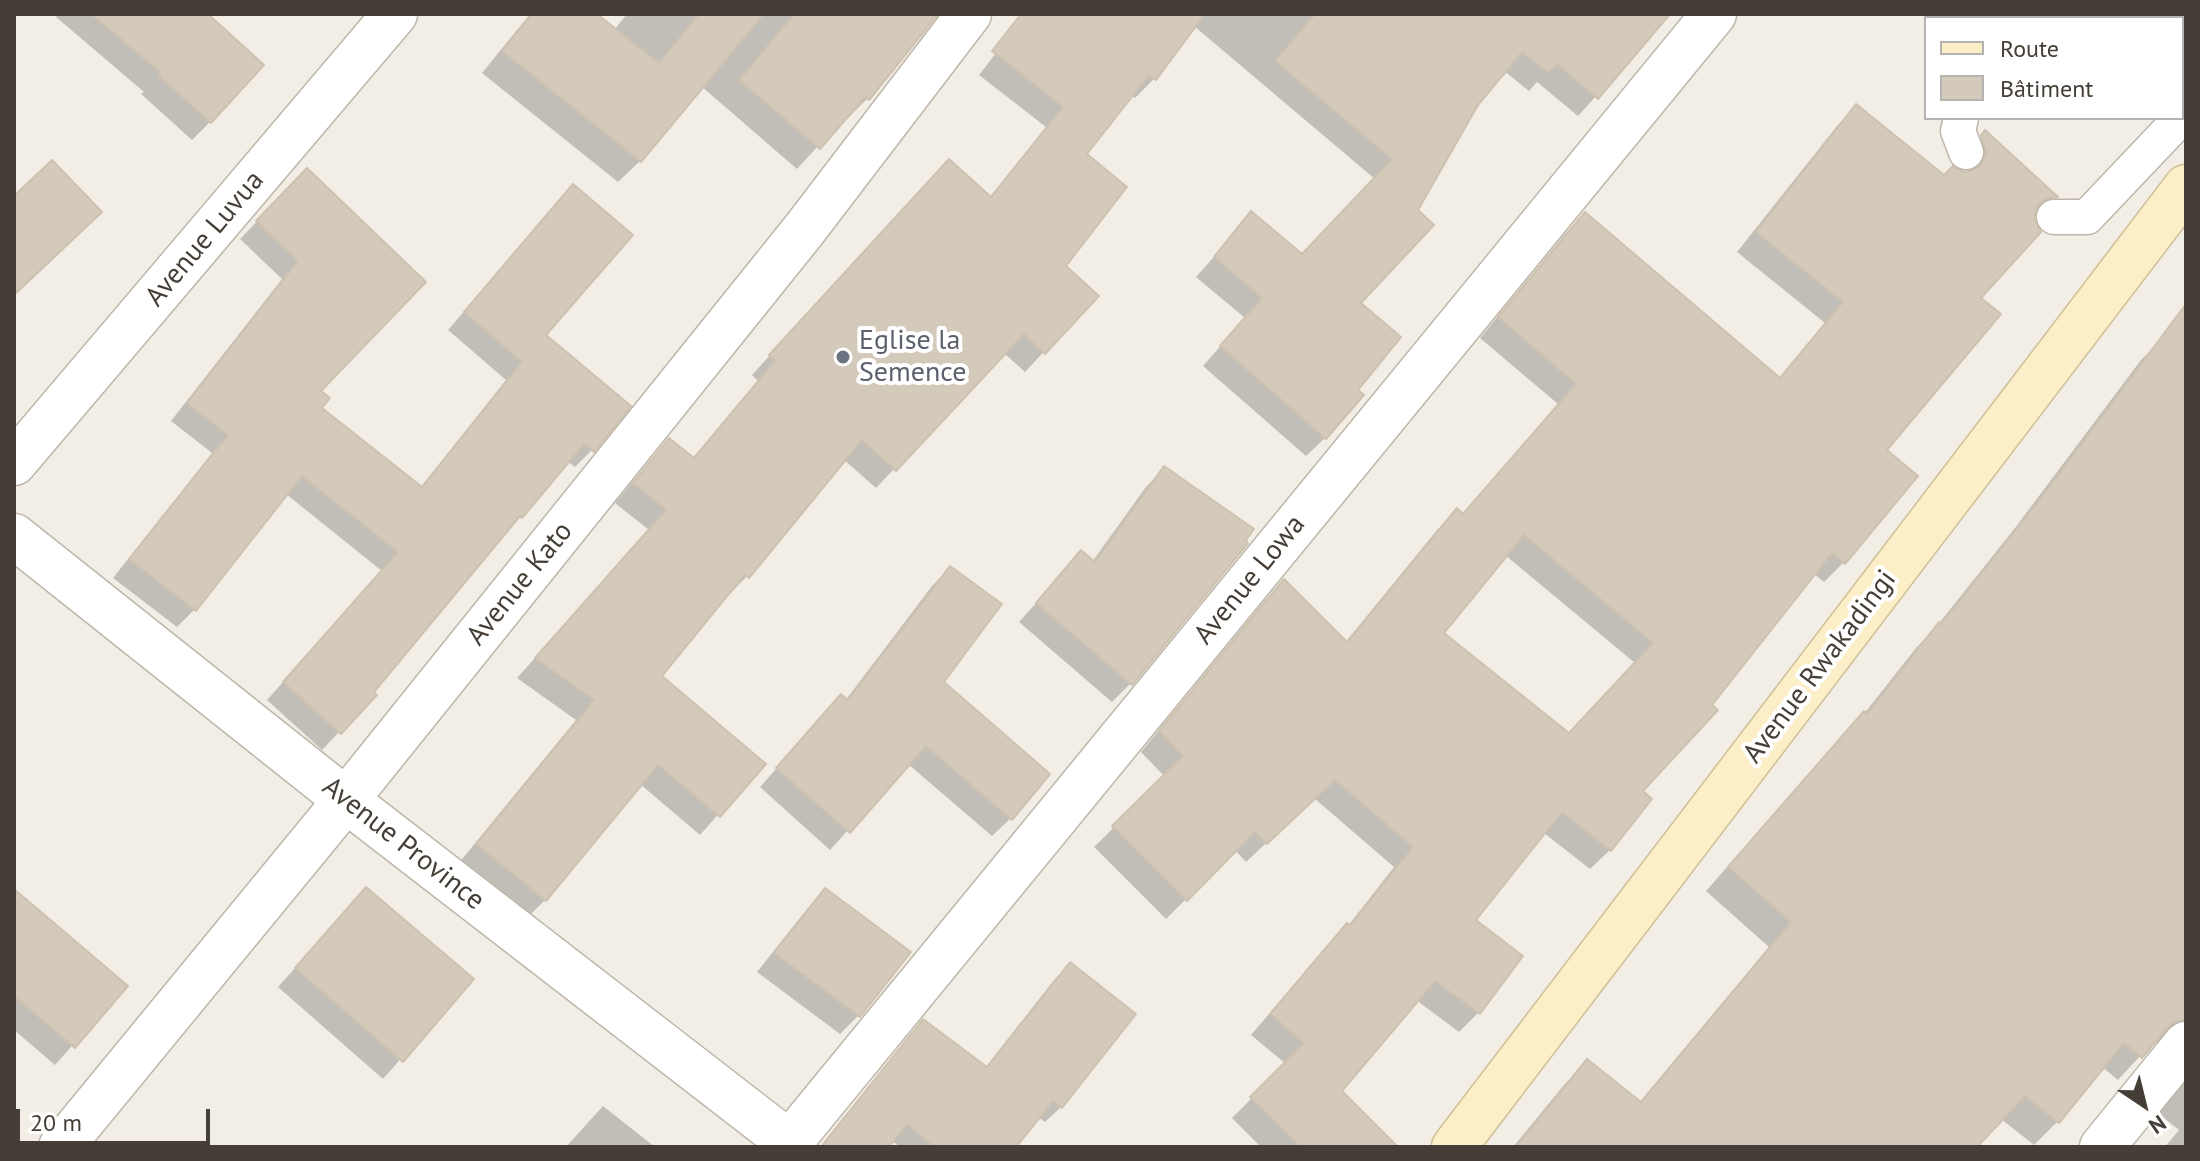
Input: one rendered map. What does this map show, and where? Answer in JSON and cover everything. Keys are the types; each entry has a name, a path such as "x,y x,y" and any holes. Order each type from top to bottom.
{"street":[{"name":"Avenue Luvua","path":"14,463 395,14"},
{"name":"Avenue Kato","path":"61,1147 346,800 804,230 969,14"},
{"name":"Avenue Lowa","path":"790,1146 1714,14"},
{"name":"Avenue Rwakadingi","path":"1454,1147 2186,187"},
{"name":"Avenue Province","path":"14,536 790,1146"},
{"path":"2102,1147 2186,1044"}],"lane":[{"path":"1961,120 1958,131 1966,152"},
{"path":"2054,217 2087,217 2179,120"}],"building":[{"path":"91,14 208,14 264,65 211,123 158,75 160,72"},
{"path":"532,14 597,14 659,63 699,14 764,14 641,162 502,51"},
{"path":"794,14 938,14 869,100 865,97 820,149 739,80"},
{"path":"1021,14 1205,14 1156,80 1149,75 1087,154 1127,187 1066,266 1099,296 1045,354 1024,334 896,471 862,440 749,578 745,574 662,676 766,764 720,817 658,765 546,901 476,844 594,700 535,658 666,510 633,483 669,438 694,458 775,361 769,355 949,159 991,197 1063,107 992,51"},
{"path":"1315,14 1670,14 1598,99 1557,64 1549,73 1522,52 1478,105 1418,210 1434,225 1361,303 1401,337 1358,390 1364,395 1326,439 1220,346 1262,298 1214,257 1251,211 1302,254 1392,159 1275,61"},
{"path":"1856,104 1944,175 1953,166 1964,172 1981,165 1986,154 1981,135 1985,130 2058,197 2045,199 2037,206 2034,218 2041,232 1981,298 2001,314 1887,450 1918,476 1845,564 1832,553 1712,705 1718,710 1643,791 1652,799 1611,851 1562,812 1476,920 1523,956 1480,1014 1435,981 1342,1091 1398,1147 1300,1147 1250,1097 1304,1043 1270,1014 1347,923 1350,925 1413,847 1335,780 1267,844 1255,832 1187,901 1112,826 1183,756 1159,731 1284,579 1347,642 1457,508 1463,514 1576,384 1498,317 1585,212 1780,378 1843,302 1756,232","holes":["1524,535 1653,643 1569,733 1444,633"]},
{"path":"52,160 102,212 14,295 14,196"},
{"path":"307,168 426,282 321,391 330,398 322,408 422,487 522,362 464,312 573,184 633,235 546,335 631,406 594,452 584,444 522,518 520,516 374,692 377,695 341,734 283,682 398,552 302,476 196,611 129,559 228,435 187,403 298,261 256,221"},
{"path":"2186,304 2186,1020 2176,1021 2167,1028 2142,1058 2124,1043 2059,1123 2025,1096 1977,1147 1516,1147 1587,1059 1641,1102 1791,922 1728,867 1864,711 1867,714 1939,622 1941,624 2038,502"},
{"path":"1164,466 1254,529 1246,540 1248,543 1132,685 1036,603 1081,550 1095,562"},
{"path":"950,566 1002,604 944,682 1050,774 1012,820 926,746 850,833 776,768 841,694 848,700"},
{"path":"366,887 474,979 403,1062 295,968"},
{"path":"825,888 911,952 860,1017 774,953"},
{"path":"14,889 128,986 75,1048 14,996"},
{"path":"1070,962 1136,1014 1062,1108 1053,1101 1016,1147 934,1147 907,1124 889,1147 821,1147 923,1019 987,1067"}],"place":[{"name":"Eglise la Semence","path":"843,357"}]}
